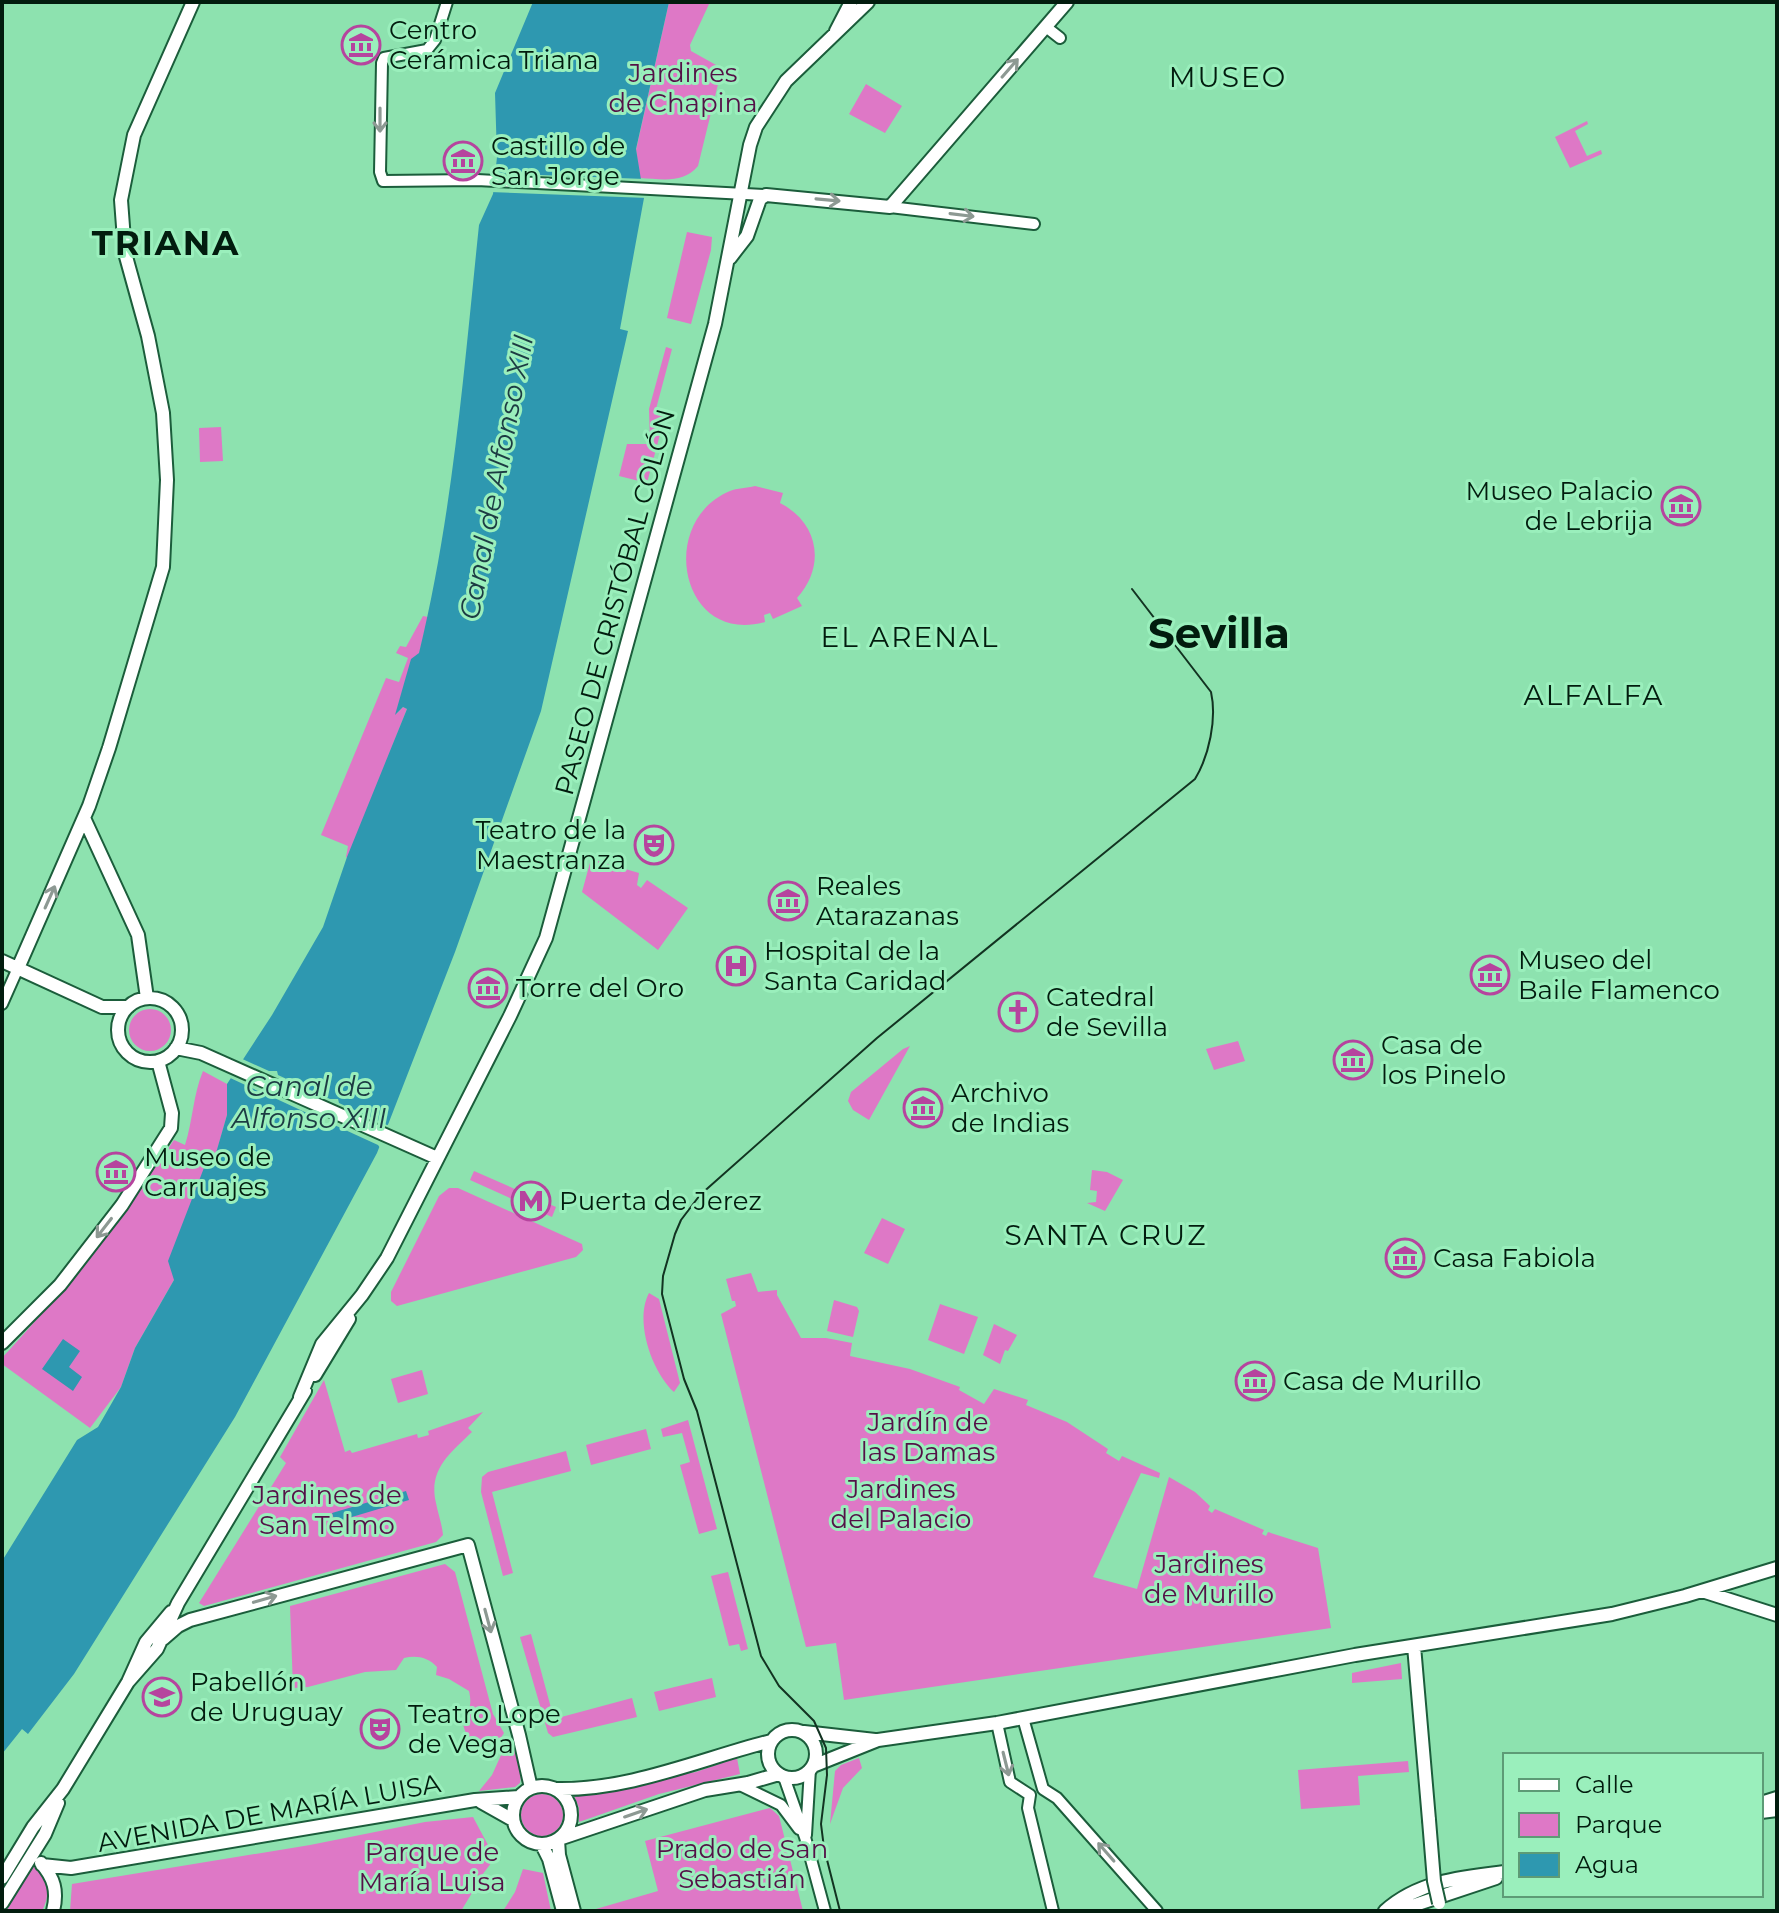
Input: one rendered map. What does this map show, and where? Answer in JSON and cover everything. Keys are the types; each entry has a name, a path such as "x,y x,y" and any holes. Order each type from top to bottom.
{"main road":[{"path":"18,968 84,818 109,748 163,567 167,480 163,413 148,336 125,253 121,200 134,135 193,2"},
{"path":"835,34 851,2"},
{"name":"PASEO DE CRISTÓBAL COLÓN","path":"178,1603 300,1397 322,1344 387,1258 510,1016 550,924 715,324 753,136 777,92 868,2"},
{"path":"728,260 747,236 760,199 766,195 890,207 1067,2"},
{"path":"84,818 138,935 147,998"},
{"path":"2,961 102,1007 128,1007"},
{"path":"102,1007 129,1054 142,1061 158,1061 178,1042 179,1018 172,1007 160,1000 147,998 128,1007 122,1014 118,1031"},
{"path":"178,1042 437,1158"},
{"path":"2,1343 60,1285 122,1205 171,1128 172,1113 158,1061"},
{"path":"128,1682 163,1639 190,1620 468,1545 531,1788"},
{"path":"563,1911 549,1859 542,1845 523,1837 513,1820 513,1810 519,1797 531,1788 575,1789 695,1765 771,1741 785,1730 878,1740 997,1723 1350,1656 1612,1614 1777,1568"},
{"path":"1751,1606 1742,1588 1758,1573"},
{"path":"1708,1589 1777,1615"},
{"path":"178,1603 190,1620"},
{"path":"163,1639 178,1603"},
{"path":"2,1878 63,1789 128,1682 146,1642 178,1603"},
{"path":"1414,1646 1422,1709 1432,1859 1439,1904"},
{"path":"804,1732 815,1747 816,1757 812,1768"},
{"path":"542,1845 705,1790 781,1776 794,1778 878,1740"},
{"path":"771,1741 768,1759 781,1776"},
{"path":"2,1903 37,1861 63,1789"},
{"path":"555,1789 564,1796 571,1811 569,1828 560,1839 559,1855 574,1911"},
{"name":"AVENIDA DE MARÍA LUISA","path":"2,1856 16,1854 71,1868 475,1800 519,1797"},
{"name":"AVENIDA DE MARÍA LUISA","path":"475,1800 513,1820"},
{"path":"37,1861 52,1877 56,1891 53,1911"},
{"path":"56,1891 71,1868"},
{"path":"1385,1911 1395,1902 1433,1885 1503,1873"},
{"path":"1397,1911 1439,1904 1503,1874"}],"street":[{"path":"447,2 432,45 423,52 384,58 380,169 383,181 477,180 766,195"},
{"path":"1046,27 1060,38"},
{"path":"890,207 1034,224"},
{"path":"2,1004 18,968"},
{"path":"1023,1718 1043,1789 1057,1798 1157,1911"},
{"path":"997,1723 1010,1782 1030,1795"},
{"path":"805,1837 812,1768"},
{"path":"781,1776 805,1837 825,1911"},
{"path":"740,1785 781,1805 805,1837"},
{"path":"1030,1795 1043,1789"},
{"path":"1030,1795 1028,1808 1053,1911"}],"green space":[{"name":"Jardines de Chapina","path":"669,2 710,2 690,45 691,51 725,70 720,76 698,166 679,178 640,178 636,150"},
{"path":"866,84 902,106 885,133 849,114"},
{"path":"1587,121 1588,124 1575,131 1587,156 1601,150 1602,154 1570,168 1555,137"},
{"path":"687,232 712,237 691,324 667,318"},
{"path":"666,347 672,349 656,409 666,412 647,483 619,476 627,444 650,444 649,409"},
{"path":"221,427 223,461 200,462 199,428"},
{"path":"755,486 783,493 780,503 803,522 810,533 815,559 806,586 797,598 802,606 773,619 770,613 764,615 765,622 736,625 714,616 698,599 688,577 686,552 692,528 707,507 730,491"},
{"path":"423,616 428,617 419,654 397,713 403,707 407,709 348,858 348,846 321,835 386,678 399,682 408,658 396,653 400,646 406,647"},
{"path":"591,859 639,873 637,885 641,888 647,880 688,908 658,950 582,892"},
{"path":"150,1009 165,1015 171,1030 165,1045 150,1051 135,1045 129,1030 135,1015"},
{"path":"1238,1041 1245,1061 1214,1070 1206,1049"},
{"path":"910,1046 869,1120 853,1110 848,1101 851,1092"},
{"path":"203,1071 227,1084 227,1115 216,1154 207,1160 174,1280 135,1348 121,1387 90,1428 2,1364 2,1358 92,1252 174,1140 185,1145"},
{"path":"1092,1170 1107,1172 1123,1180 1105,1211 1087,1203 1096,1202 1097,1191 1090,1190"},
{"path":"474,1171 556,1207 552,1217 470,1180"},
{"path":"449,1188 458,1188 582,1244 583,1250 576,1257 397,1306 391,1301 391,1292 439,1196"},
{"path":"882,1218 905,1229 888,1264 864,1253"},
{"name":"Jardines del Palacio","path":"751,1273 758,1292 777,1290 801,1338 826,1338 852,1343 850,1356 910,1369 960,1387 959,1390 984,1404 994,1389 1028,1400 1026,1405 1067,1422 1108,1449 1106,1453 1119,1461 1122,1456 1160,1473 1159,1478 1141,1473 1093,1577 1137,1589 1169,1477 1195,1492 1210,1506 1208,1510 1212,1513 1215,1509 1264,1530 1262,1534 1266,1536 1268,1532 1318,1548 1331,1628 844,1700 836,1643 806,1647 721,1314 736,1306 726,1279"},
{"path":"649,1293 659,1299 680,1383 674,1392 659,1372 648,1346 643,1317"},
{"path":"834,1300 857,1307 859,1311 853,1337 827,1331"},
{"path":"940,1304 978,1317 964,1354 928,1340"},
{"path":"994,1324 1017,1335 1008,1351 1005,1350 1000,1364 983,1355"},
{"path":"422,1370 428,1394 398,1403 391,1379"},
{"name":"Jardines de San Telmo","path":"324,1380 345,1452 350,1450 352,1453 417,1434 418,1438 429,1435 428,1431 483,1412 468,1428 472,1432 443,1463 435,1481 434,1491 443,1535 436,1542 204,1606 199,1603 286,1463 280,1457"},
{"path":"688,1420 717,1529 699,1534 680,1465 690,1462 682,1433 663,1437 661,1429"},
{"path":"646,1429 651,1449 591,1465 586,1445"},
{"path":"566,1451 571,1471 492,1492 513,1573 503,1576 481,1492 482,1477 488,1472"},
{"path":"445,1564 455,1572 493,1714 504,1733 497,1741 491,1744 472,1741 462,1721 470,1707 469,1691 436,1675 437,1667 422,1658 404,1658 396,1670 365,1672 293,1688 290,1606"},
{"path":"728,1572 748,1649 741,1651 739,1644 729,1646 711,1576"},
{"path":"531,1634 554,1719 632,1698 637,1717 553,1737 548,1733 520,1637"},
{"path":"1401,1663 1402,1679 1352,1683 1352,1673"},
{"path":"712,1678 716,1697 659,1711 654,1692"},
{"path":"512,1740 521,1774 520,1783 515,1787 479,1791 492,1775 507,1742"},
{"path":"737,1758 740,1774 659,1794 579,1822 579,1808 574,1795 696,1772"},
{"path":"859,1758 862,1768 843,1788 830,1824 835,1771 841,1765"},
{"path":"1408,1761 1409,1772 1358,1776 1360,1805 1301,1809 1298,1770"},
{"path":"542,1794 557,1800 563,1815 557,1830 542,1836 527,1830 521,1815 527,1800"},
{"name":"Prado de San Sebastián","path":"770,1808 779,1816 803,1911 589,1911 658,1891 645,1841"},
{"name":"Parque de María Luisa","path":"473,1817 488,1845 498,1854 473,1887 461,1911 70,1911 72,1884 310,1845 425,1822"},
{"path":"33,1866 46,1887 42,1911 6,1911"},
{"path":"523,1869 543,1873 551,1911 503,1911 515,1892"}],"water":[{"name":"Canal de Alfonso XIII","path":"533,2 669,2 636,149 644,198 620,329 628,331 541,711 455,952 377,1153 235,1417 74,1674 28,1734 22,1729 2,1754 2,1561 77,1440 98,1427 121,1387 135,1348 174,1280 168,1261 207,1160 216,1153 227,1115 227,1084 323,927 347,857 407,709 403,707 395,715 411,659 419,653 441,547 479,225 493,194 497,157 495,93"},
{"path":"63,1339 80,1351 69,1367 82,1377 73,1391 42,1369"},
{"path":"406,1491 409,1500 335,1522 332,1513"}],"pier":[{"path":"491,173 645,179 648,198 490,192"},
{"path":"238,1057 269,1071 277,1071 278,1075 330,1099 338,1099 339,1103 387,1125 392,1124 381,1149 226,1076"}],"tram line":[{"path":"840,1911 821,1824 827,1775 826,1748 814,1721 779,1686 761,1656 697,1411 684,1379 662,1294 663,1276 681,1220 700,1195 877,1038 1195,779 1210,737 1213,714 1211,692 1132,589"}],"place":[{"name":"Centro Cerámica Triana","path":"361,45"},
{"name":"Castillo de San Jorge","path":"463,161"},
{"name":"Museo Palacio de Lebrija","path":"1681,506"},
{"name":"Teatro de la Maestranza","path":"654,845"},
{"name":"Reales Atarazanas","path":"788,901"},
{"name":"Hospital de la Santa Caridad","path":"736,966"},
{"name":"Museo del Baile Flamenco","path":"1490,975"},
{"name":"Torre del Oro","path":"488,988"},
{"name":"Catedral de Sevilla","path":"1018,1012"},
{"name":"Casa de los Pinelo","path":"1353,1060"},
{"name":"Archivo de Indias","path":"923,1108"},
{"name":"Museo de Carruajes","path":"116,1172"},
{"name":"Puerta de Jerez","path":"531,1201"},
{"name":"Casa Fabiola","path":"1405,1258"},
{"name":"Casa de Murillo","path":"1255,1381"},
{"name":"Pabellón de Uruguay","path":"162,1697"},
{"name":"Teatro Lope de Vega","path":"380,1729"}],"district":[{"name":"MUSEO","path":"1228,77"},
{"name":"TRIANA","path":"166,243"},
{"name":"Sevilla","path":"1219,633"},
{"name":"EL ARENAL","path":"910,637"},
{"name":"ALFALFA","path":"1594,695"},
{"name":"SANTA CRUZ","path":"1106,1235"}],"park label":[{"name":"Jardín de las Damas","path":"928,1437"},
{"name":"Jardines de Murillo","path":"1209,1579"}]}
